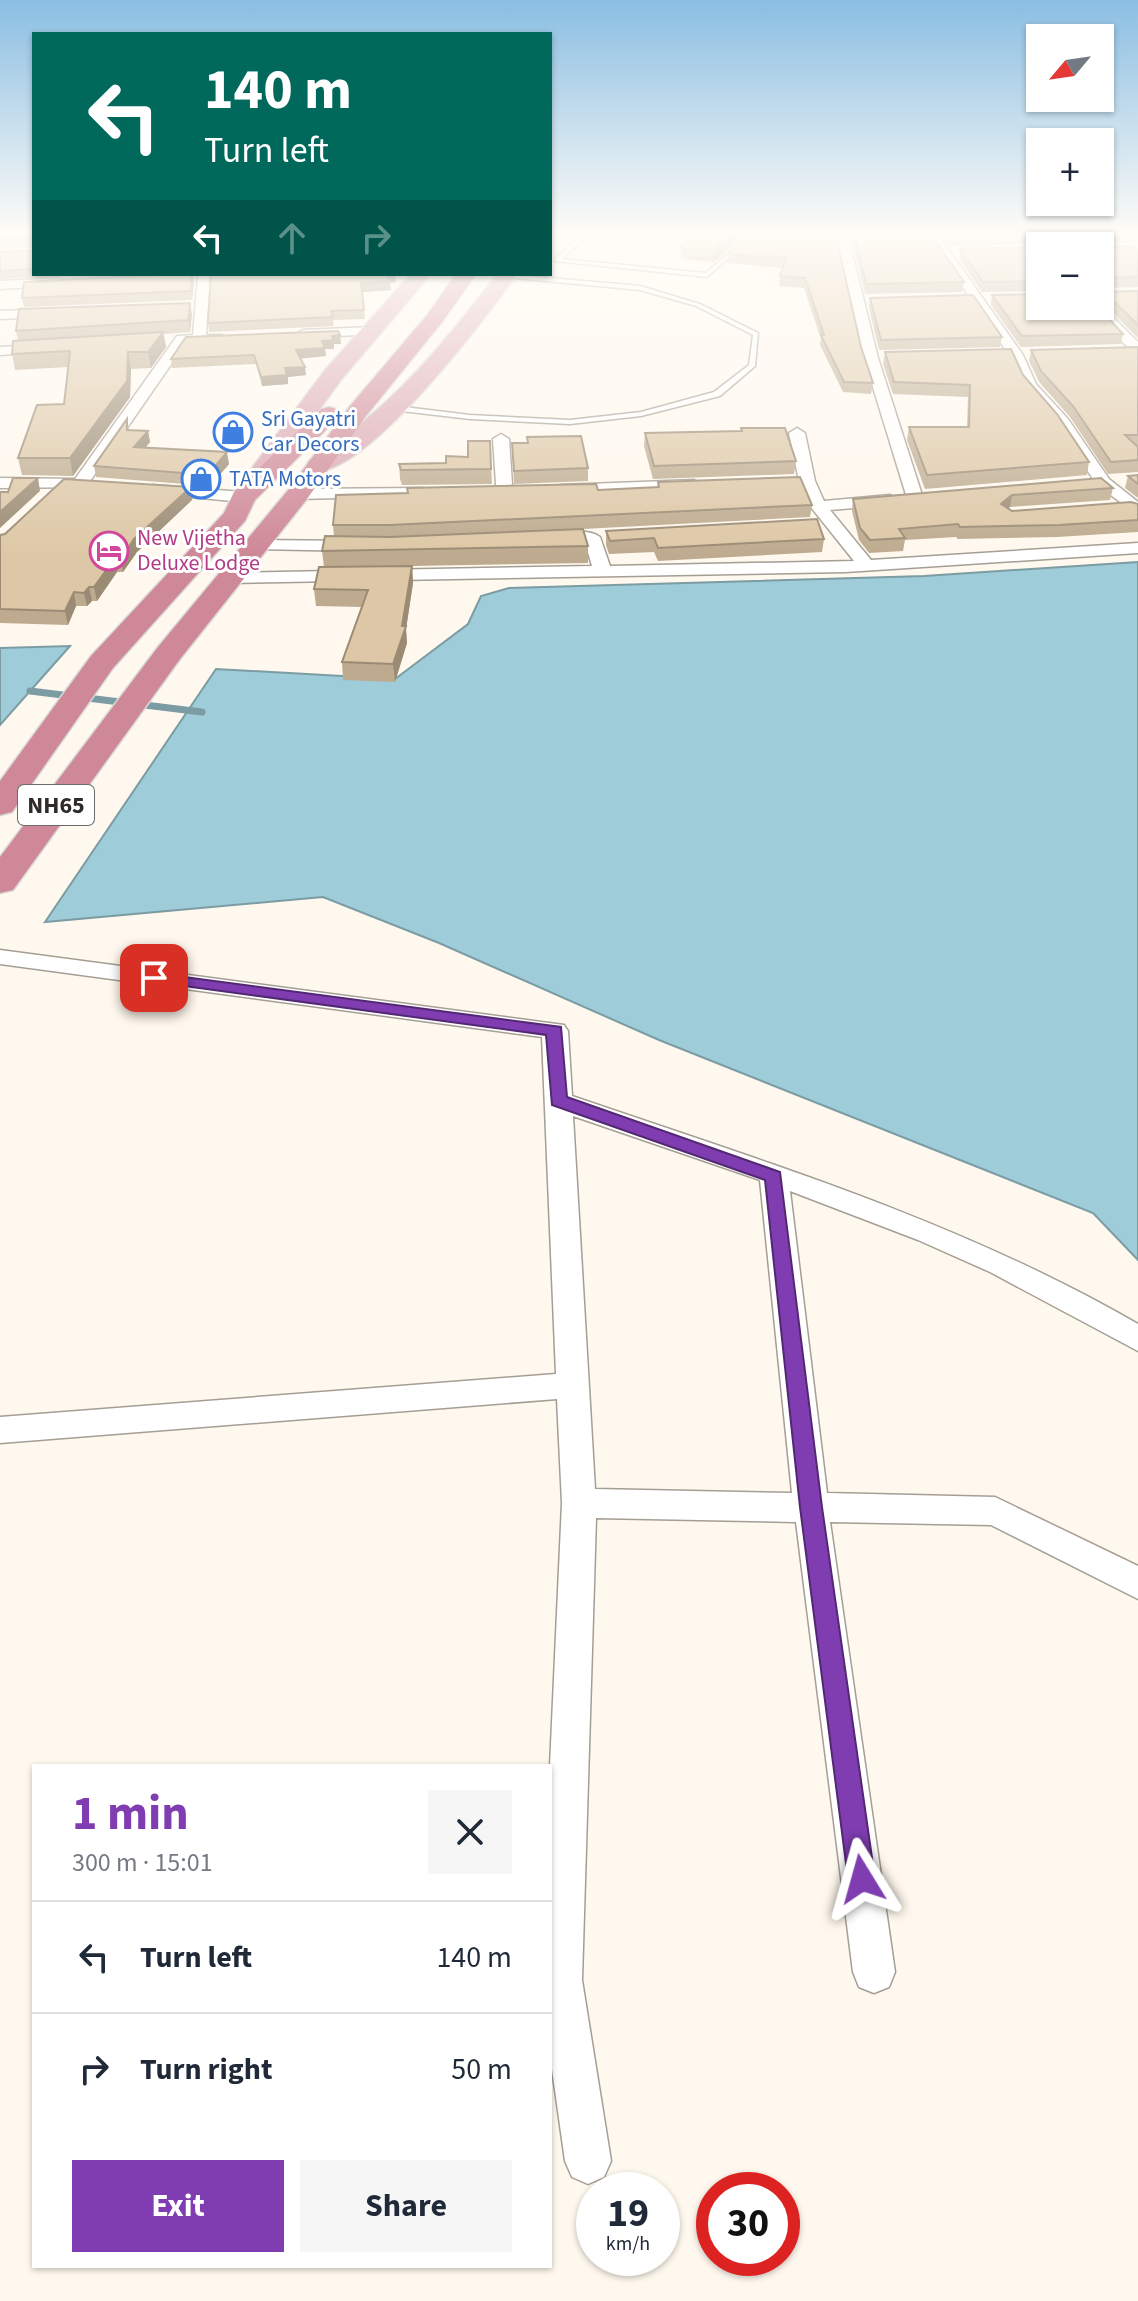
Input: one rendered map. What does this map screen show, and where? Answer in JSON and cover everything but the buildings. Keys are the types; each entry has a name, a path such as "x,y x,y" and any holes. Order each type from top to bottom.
{"highway":[{"name":"NH65","path":"0,805 62,723 102,662 236,515 243,497 316,429 391,339"},
{"name":"NH65","path":"0,882 112,727 417,339"}],"main road":[{"path":"243,497 333,375 364,339"},
{"path":"318,466 353,445 396,408 432,374 458,339"}],"street":[{"path":"42,502 79,484 174,340 190,339"},
{"path":"818,506 923,498 873,339"},
{"path":"1006,339 1030,385 1063,422 1096,482 1136,508"},
{"path":"0,351 61,347"},
{"path":"1123,352 1138,351"},
{"path":"797,433 799,482 818,506 825,524 867,566"},
{"path":"501,439 504,484 501,492"},
{"path":"1096,482 1130,479"},
{"path":"0,483 79,484"},
{"path":"544,490 713,484"},
{"path":"139,488 243,497"},
{"path":"298,494 438,493"},
{"path":"1103,508 1136,508"},
{"path":"530,540 599,537 603,573"},
{"path":"254,545 375,546"},
{"path":"228,578 867,566 1138,548"},
{"path":"0,957 555,1031 579,1503 561,1980 588,2161"},
{"path":"558,1101 914,1227 1077,1300 1138,1339"},
{"path":"774,1176 811,1507 874,1972"},
{"path":"0,1430 573,1385"},
{"path":"579,1503 995,1511 1138,1583"}],"lane":[{"path":"396,408 470,417 570,422 641,414 717,394 752,366 755,339"}],"water":[{"path":"1138,562 1138,1260 1093,1213 659,1040 439,943 323,897 45,922 216,669 395,679 468,624 481,596 509,588 924,576"},
{"path":"70,646 0,725 0,648"}],"waterway":[{"path":"30,691 202,712"}],"place":[{"name":"Sri Gayatri Car Decors","path":"233,432"},
{"name":"TATA Motors","path":"201,479"},
{"name":"New Vijetha Deluxe Lodge","path":"109,551"}],"route":[{"path":"154,978 555,1031 558,1101 774,1176 811,1507 862,1879"}]}
